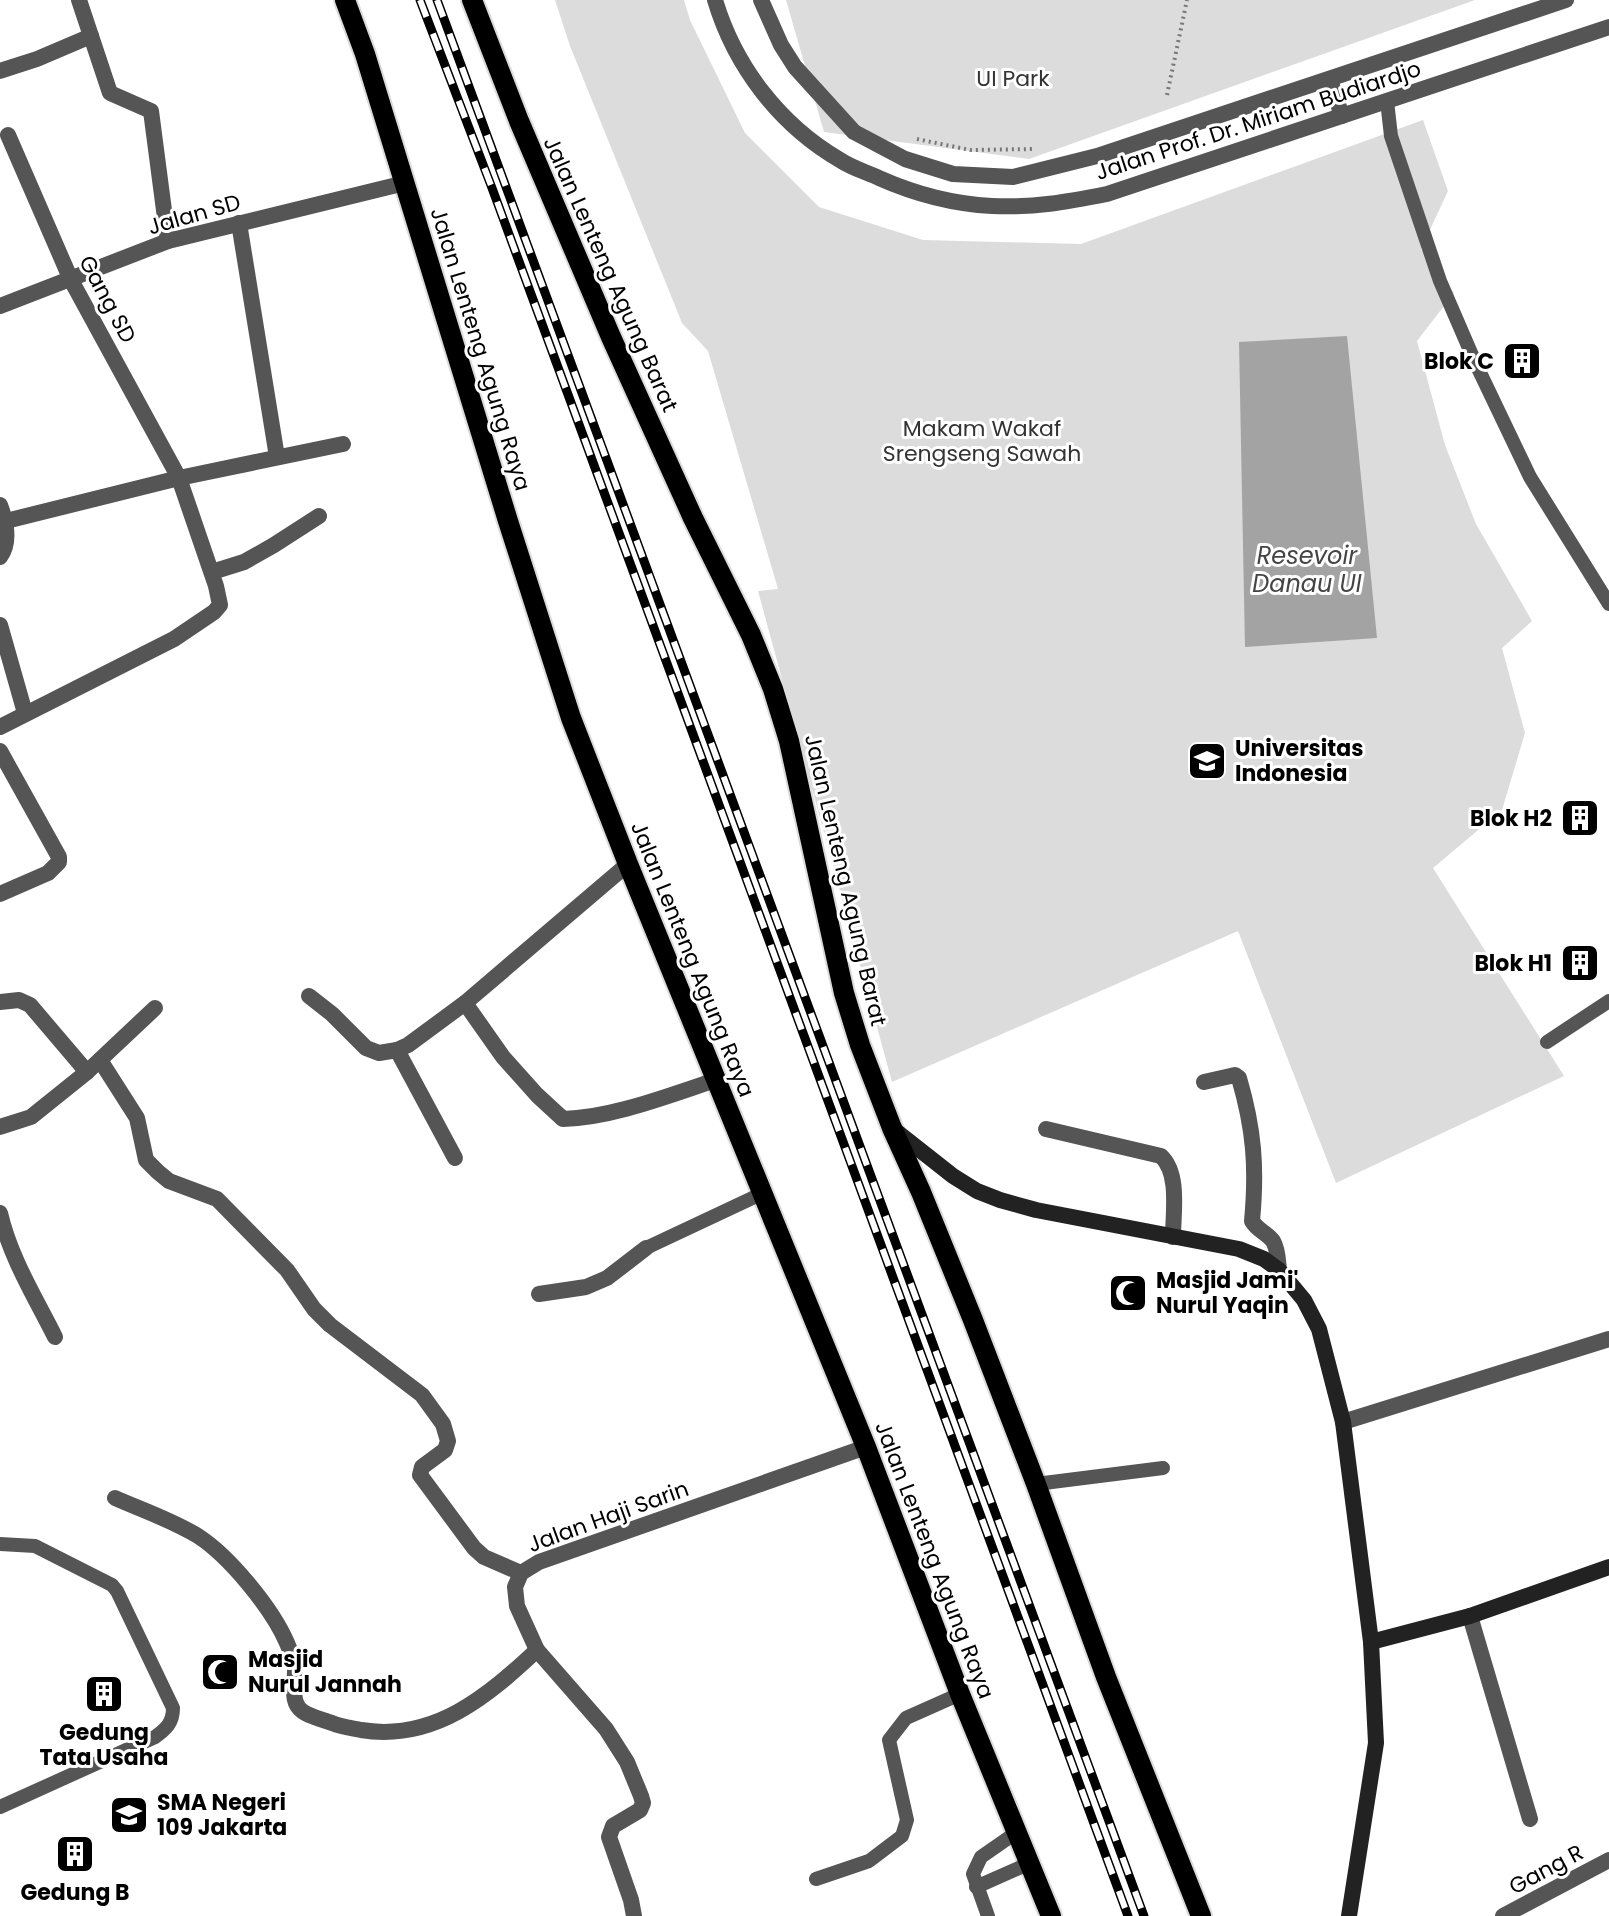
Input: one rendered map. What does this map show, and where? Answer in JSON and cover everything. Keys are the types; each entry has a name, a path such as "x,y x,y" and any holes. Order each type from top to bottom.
{"main road":[{"name":"Jalan Lenteng Agung Raya","path":"345,0 365,54 571,718 866,1447 960,1694 1051,1916"},
{"name":"Jalan Lenteng Agung Barat","path":"472,0 519,121 611,337 693,518 751,635 773,689 789,741 844,993 892,1128"},
{"path":"892,1128 977,1191 1036,1210 1239,1249 1264,1259 1279,1270 1304,1300 1319,1329 1343,1422 1371,1642 1376,1743 1349,1916"},
{"path":"892,1128 956,1277 1106,1677 1201,1916"},
{"path":"1371,1642 1470,1616 1609,1567"}],"street":[{"path":"79,0 110,93 151,111 168,241"},
{"name":"Jalan Prof. Dr. Miriam Budiardjo","path":"715,0 735,48 752,78 764,96 796,129 843,162 901,188 944,200 991,206 1047,205 1107,194 1609,27"},
{"name":"Jalan Prof. Dr. Miriam Budiardjo","path":"761,0 781,45 795,67 854,132 905,159 953,174 1013,177 1097,156 1566,0"},
{"path":"0,71 91,36"},
{"path":"1330,80 1342,116"},
{"name":"Gang SD","path":"0,727 137,660 174,639 220,605 212,572 179,478 71,280 8,135"},
{"name":"Jalan SD","path":"0,306 168,241 405,183"},
{"path":"239,223 277,457"},
{"path":"0,557 5,549 3,513 343,444"},
{"path":"212,572 244,562 319,516"},
{"path":"0,625 25,713"},
{"path":"0,751 59,857 59,862 48,873 0,894"},
{"path":"309,996 366,1048 379,1053 397,1050 465,1003 628,864"},
{"path":"0,1002 19,1000 30,1005 87,1072"},
{"path":"465,1003 503,1057 563,1119 625,1108 716,1080"},
{"path":"0,1127 31,1117 87,1072 155,1008"},
{"path":"397,1050 455,1158"},
{"path":"100,1060 137,1118 146,1160 169,1181 217,1199 287,1270 314,1309 330,1325 422,1395 443,1424 448,1441 445,1450 422,1467 420,1475 474,1548 484,1557 521,1573"},
{"path":"1204,1082 1235,1075 1239,1078 1248,1111 1256,1172 1252,1221 1274,1245 1279,1270"},
{"path":"1046,1129 1161,1156 1168,1162 1173,1175 1173,1237"},
{"path":"0,1213 20,1269 55,1337"},
{"path":"539,1294 586,1287 607,1278 646,1248"},
{"path":"1343,1422 1609,1339"},
{"name":"Jalan Haji Sarin","path":"634,1916 609,1837 613,1826 640,1810 643,1803 641,1796 627,1762 606,1729 537,1650 517,1606 515,1587 521,1573 539,1562 866,1447"},
{"path":"115,1498 200,1537 226,1560 272,1615 286,1639 295,1666 295,1701 298,1708 340,1726 373,1732 403,1732 427,1727 495,1688 537,1650"},
{"path":"1470,1616 1530,1819"},
{"name":"Gang R","path":"1503,1916 1609,1860"}],"lane":[{"path":"1387,101 1391,136 1435,266 1475,362 1530,477 1609,604"},
{"path":"1547,1042 1609,1001"},
{"path":"646,1248 763,1193"},
{"path":"1036,1484 1163,1468"},
{"path":"0,1544 35,1546 112,1585 173,1708 173,1717 165,1730 155,1737 0,1807"},
{"path":"816,1879 869,1861 902,1836 907,1820 889,1740 906,1718 960,1694"},
{"path":"988,1916 973,1874 981,1857 1017,1832"},
{"path":"976,1887 1030,1863"}],"path":[{"path":"1167,95 1187,0"},
{"path":"905,137 970,150 1044,149"}],"green space":[{"name":"Universitas Indonesia","path":"555,0 684,0 690,20 745,133 819,207 923,240 1081,244 1423,120 1448,191 1421,249 1454,293 1417,341 1445,445 1476,524 1532,621 1502,648 1525,733 1502,810 1433,868 1564,1076 1336,1183 1238,931 892,1082 758,591 778,589 708,351 682,323 570,46"},
{"name":"UI Park","path":"786,0 1475,0 1029,159 824,132"}],"water":[{"name":"Resevoir Danau UI","path":"1347,336 1377,638 1245,647 1239,342"}],"railway":[{"path":"420,0 1128,1916"},
{"path":"437,0 1144,1916"}],"place":[{"name":"Blok C","path":"1522,361"},
{"name":"Universitas Indonesia","path":"1207,761"},
{"name":"Blok H2","path":"1580,818"},
{"name":"Blok H1","path":"1580,963"},
{"name":"Masjid Jami' Nurul Yaqin","path":"1128,1293"},
{"name":"Masjid Nurul Jannah","path":"220,1672"},
{"name":"Gedung Tata Usaha","path":"104,1694"},
{"name":"SMA Negeri 109 Jakarta","path":"129,1815"},
{"name":"Gedung B","path":"75,1854"}],"park label":[{"name":"Makam Wakaf Srengseng Sawah","path":"982,440"}]}
